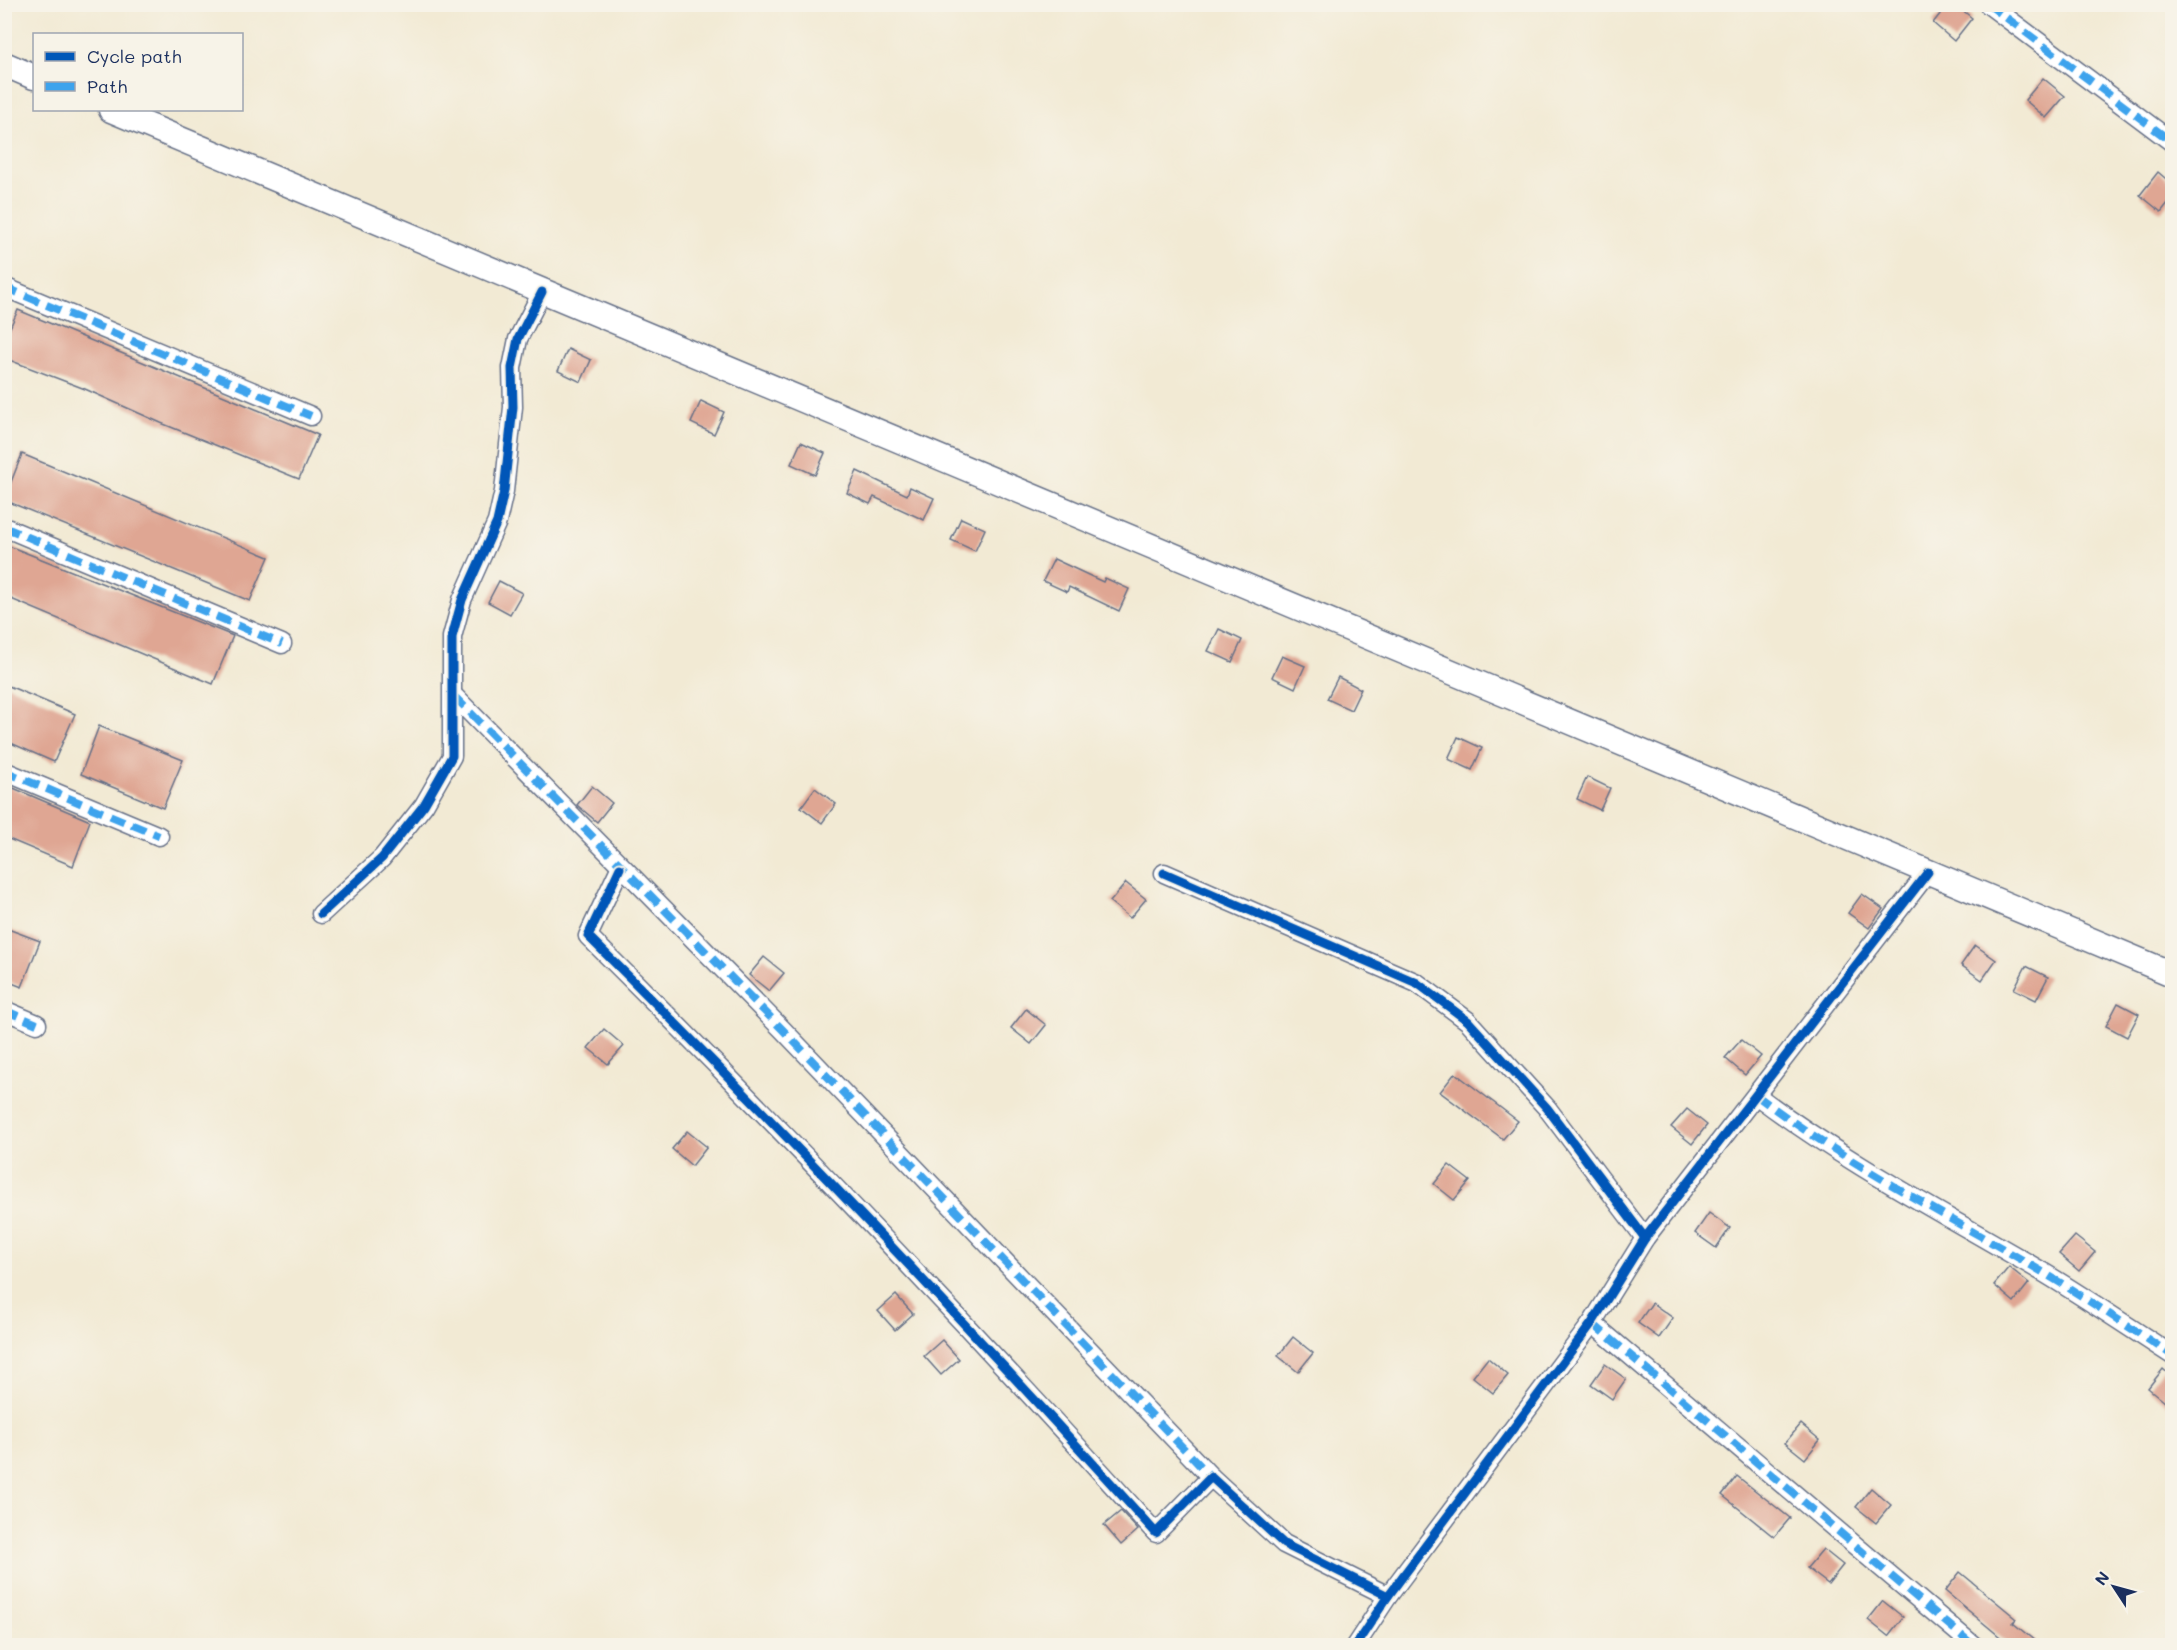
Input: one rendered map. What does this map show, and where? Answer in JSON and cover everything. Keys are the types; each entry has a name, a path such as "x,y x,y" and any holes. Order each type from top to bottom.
{"main road":[{"path":"4,64 33,77"},
{"path":"113,111 2172,974"}],"street":[{"path":"1988,4 2172,141"},
{"path":"4,287 310,416"},
{"path":"321,914 382,858 424,805 452,756 454,696 452,637 462,600 497,522 504,492 513,407 512,368 518,339 542,292"},
{"path":"4,527 282,644"},
{"path":"454,696 620,868 782,1029 1211,1478 1284,1544 1388,1596"},
{"path":"4,771 159,836"},
{"path":"620,868 588,936 682,1028 1000,1360 1156,1533 1211,1478"},
{"path":"1355,1646 1388,1596 1592,1323 1645,1238 1928,872"},
{"path":"1164,873 1417,983 1468,1021 1547,1108 1645,1238"},
{"path":"4,1010 38,1024"},
{"path":"1756,1095 1801,1130 1874,1175 2048,1275 2172,1355"},
{"path":"1592,1323 1974,1646"}],"building":[{"path":"1948,4 1955,4 1972,18 1954,41 1933,23"},
{"path":"2043,78 2065,96 2046,118 2025,100"},
{"path":"2158,172 2172,184 2172,198 2161,212 2140,195"},
{"path":"18,310 318,435 299,479 161,423 85,389 4,358 4,341"},
{"path":"568,349 591,360 581,382 558,371"},
{"path":"701,401 724,412 714,434 691,423"},
{"path":"801,442 825,453 815,475 791,464"},
{"path":"22,454 269,557 250,601 4,500"},
{"path":"857,471 907,495 910,487 934,498 924,520 874,497 870,504 847,493"},
{"path":"961,518 985,529 975,551 951,540"},
{"path":"4,544 233,636 213,684 4,596"},
{"path":"1054,559 1103,582 1105,578 1129,589 1119,611 1069,587 1067,592 1043,581"},
{"path":"499,581 522,593 510,614 488,602"},
{"path":"1219,629 1242,640 1232,662 1208,651"},
{"path":"1282,656 1305,666 1295,688 1272,677"},
{"path":"1338,677 1361,689 1351,710 1327,699"},
{"path":"4,684 75,714 54,762 4,740"},
{"path":"99,726 183,760 163,808 81,774"},
{"path":"1458,737 1482,748 1472,770 1448,759"},
{"path":"1587,777 1610,788 1600,810 1577,799"},
{"path":"4,784 90,821 73,866 4,837"},
{"path":"592,786 612,803 597,822 577,805"},
{"path":"815,788 836,804 822,823 801,807"},
{"path":"1126,883 1146,899 1130,918 1110,902"},
{"path":"1862,894 1883,909 1869,928 1848,913"},
{"path":"8,929 40,941 22,987 4,980 4,939"},
{"path":"1975,945 1996,960 1982,980 1961,965"},
{"path":"764,957 784,973 769,991 749,975"},
{"path":"2026,966 2048,977 2036,1000 2014,989"},
{"path":"2118,1003 2139,1014 2127,1037 2106,1026"},
{"path":"1026,1009 1046,1025 1031,1044 1011,1028"},
{"path":"604,1029 624,1046 608,1064 588,1048"},
{"path":"1741,1040 1761,1056 1745,1075 1725,1058"},
{"path":"1455,1073 1518,1121 1503,1139 1440,1092"},
{"path":"1687,1109 1707,1125 1692,1144 1671,1127"},
{"path":"687,1131 707,1147 692,1166 672,1149"},
{"path":"1449,1165 1470,1181 1454,1200 1434,1184"},
{"path":"1709,1213 1730,1228 1716,1248 1695,1233"},
{"path":"2075,1236 2095,1252 2079,1271 2059,1254"},
{"path":"2009,1267 2029,1283 2014,1302 1994,1285"},
{"path":"896,1295 913,1314 895,1330 878,1311"},
{"path":"1652,1303 1673,1318 1659,1338 1638,1323"},
{"path":"1293,1337 1313,1353 1298,1372 1278,1356"},
{"path":"942,1340 959,1359 941,1375 924,1356"},
{"path":"1488,1358 1508,1375 1493,1393 1473,1377"},
{"path":"1605,1364 1626,1379 1612,1399 1591,1384"},
{"path":"2163,1369 2172,1377 2172,1408 2148,1388"},
{"path":"1801,1424 1820,1440 1805,1459 1785,1443"},
{"path":"1737,1476 1790,1518 1774,1537 1722,1495"},
{"path":"1871,1488 1891,1505 1876,1523 1856,1507"},
{"path":"1121,1511 1138,1530 1121,1545 1104,1525"},
{"path":"1823,1549 1843,1565 1828,1584 1807,1568"},
{"path":"1960,1572 2017,1619 2013,1623 2041,1646 2011,1646 1945,1591"},
{"path":"1883,1601 1903,1617 1888,1636 1868,1620"}],"marked path":[{"path":"1988,4 2172,142"},
{"path":"4,287 311,416"},
{"path":"4,527 282,644"},
{"path":"454,696 782,1029 1211,1477"},
{"path":"4,771 159,836"},
{"path":"4,1010 37,1024"},
{"path":"1756,1095 1862,1167 2046,1274 2172,1355"},
{"path":"1592,1323 1974,1646"}],"cycle path":[{"path":"321,914 382,858 424,805 452,756 452,637 462,600 497,522 504,491 513,407 512,368 518,339 542,292"},
{"path":"620,868 588,936 876,1230 1156,1533 1211,1477 1284,1544 1388,1596"},
{"path":"1355,1646 1388,1596 1592,1323 1645,1238 1928,872"},
{"path":"1164,873 1417,983 1468,1021 1547,1108 1645,1238"}]}
